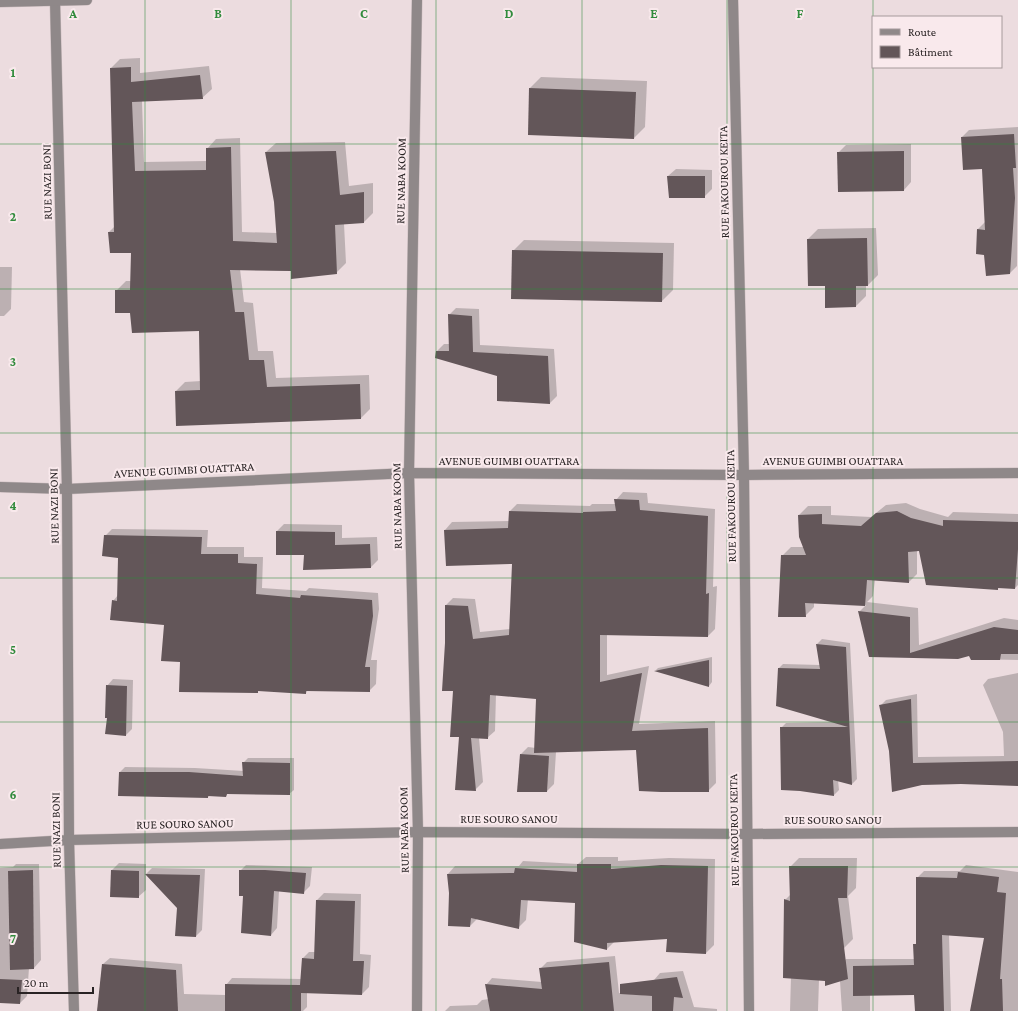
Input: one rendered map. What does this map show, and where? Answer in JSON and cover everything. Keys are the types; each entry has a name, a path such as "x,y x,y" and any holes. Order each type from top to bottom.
{"street":[{"path":"0,2 87,0"},
{"name":"RUE NABA KOOM","path":"417,0 409,473 418,832 417,1011"},
{"name":"RUE FAKOUROU KEITA","path":"733,0 744,475 749,1011"},
{"name":"RUE NAZI BONI","path":"55,1 67,489 69,840 74,1011"},
{"name":"AVENUE GUIMBI OUATTARA","path":"0,487 67,489 409,473 744,475 1018,473"},
{"name":"RUE SOURO SANOU","path":"0,844 69,840 418,832 747,834 1018,832"}],"building":[{"path":"131,67 131,82 200,75 203,99 132,102 135,171 206,170 206,148 231,147 233,241 277,243 274,202 265,152 336,151 340,195 364,192 364,223 335,225 337,274 291,279 291,271 230,270 235,312 244,312 249,360 264,360 267,387 360,384 361,419 176,426 175,391 200,390 199,331 132,333 130,313 115,313 115,290 130,290 131,253 110,253 108,232 114,232 110,68"},
{"path":"529,88 636,92 634,139 528,135"},
{"path":"1014,134 1016,168 1013,168 1015,198 1010,274 986,276 984,255 976,254 977,229 985,230 982,169 963,170 961,137"},
{"path":"904,151 904,191 838,192 837,152"},
{"path":"667,176 705,176 705,198 669,198"},
{"path":"867,238 868,286 856,286 856,307 825,308 825,286 808,286 807,239"},
{"path":"512,250 663,253 662,302 511,299"},
{"path":"448,314 472,316 473,352 548,356 550,404 497,401 497,376 435,358 436,351 449,351"},
{"path":"614,499 639,500 640,510 708,516 706,594 709,593 708,637 600,635 600,682 642,673 632,731 708,728 709,792 639,791 636,750 534,753 536,699 490,695 488,739 471,738 476,791 455,790 459,737 450,737 453,691 442,691 445,643 445,605 468,606 473,639 509,635 512,564 446,566 444,530 508,528 509,511 583,513 616,511"},
{"path":"897,511 911,518 943,526 943,520 1018,522 1018,549 1015,589 998,588 998,590 926,585 919,551 908,552 909,583 867,580 865,606 805,603 806,617 778,617 781,555 806,555 799,537 798,515 822,514 822,524 861,526 876,513"},
{"path":"276,531 335,532 335,545 370,544 371,568 303,570 304,555 276,555"},
{"path":"104,535 202,537 201,554 238,554 238,563 257,564 256,594 300,598 301,595 372,600 373,616 365,667 370,667 370,692 306,691 306,694 258,691 258,693 179,692 180,662 161,661 164,625 110,620 112,600 117,601 118,558 102,556"},
{"path":"858,611 910,617 910,653 994,627 1018,630 1018,654 1001,654 1000,660 971,660 969,656 958,659 869,657"},
{"path":"816,644 846,647 852,785 833,780 834,796 781,790 780,727 848,727 776,706 778,668 820,669"},
{"path":"709,660 709,687 654,671"},
{"path":"106,685 127,686 126,736 105,734 107,718 105,718"},
{"path":"911,699 913,763 1018,761 1018,786 961,784 922,785 892,792 889,751 879,705"},
{"path":"520,754 549,756 547,792 517,792"},
{"path":"242,762 290,763 290,795 227,794 226,797 208,796 208,798 118,796 119,772 189,772 243,776"},
{"path":"577,864 611,864 611,869 661,865 708,866 706,954 666,952 667,939 607,943 607,950 574,942 575,903 521,900 519,929 471,918 470,927 448,926 449,893 447,874 514,873 515,868 577,872"},
{"path":"789,866 848,866 847,898 838,898 848,979 825,986 825,981 783,978 784,899 790,901"},
{"path":"33,870 34,969 10,970 8,871"},
{"path":"111,870 139,871 139,898 110,897"},
{"path":"239,870 306,873 304,894 274,891 271,936 241,933 243,896 239,896"},
{"path":"958,872 999,877 997,892 1006,893 1000,979 1002,979 1003,1011 970,1011 984,938 942,935 944,1011 915,1011 914,995 853,996 853,966 914,965 913,944 916,944 916,877 957,878"},
{"path":"145,874 200,875 196,937 175,936 177,908"},
{"path":"316,900 355,901 353,961 364,961 362,995 301,993 301,1011 225,1011 225,984 300,985 302,958 314,959"},
{"path":"609,962 614,1011 490,1011 485,984 542,989 539,968"},
{"path":"102,964 176,970 178,1011 97,1011"},
{"path":"677,977 683,998 674,997 673,1011 652,1011 652,996 620,994 620,984"},
{"path":"0,979 22,980 20,1004 0,1003"}]}
